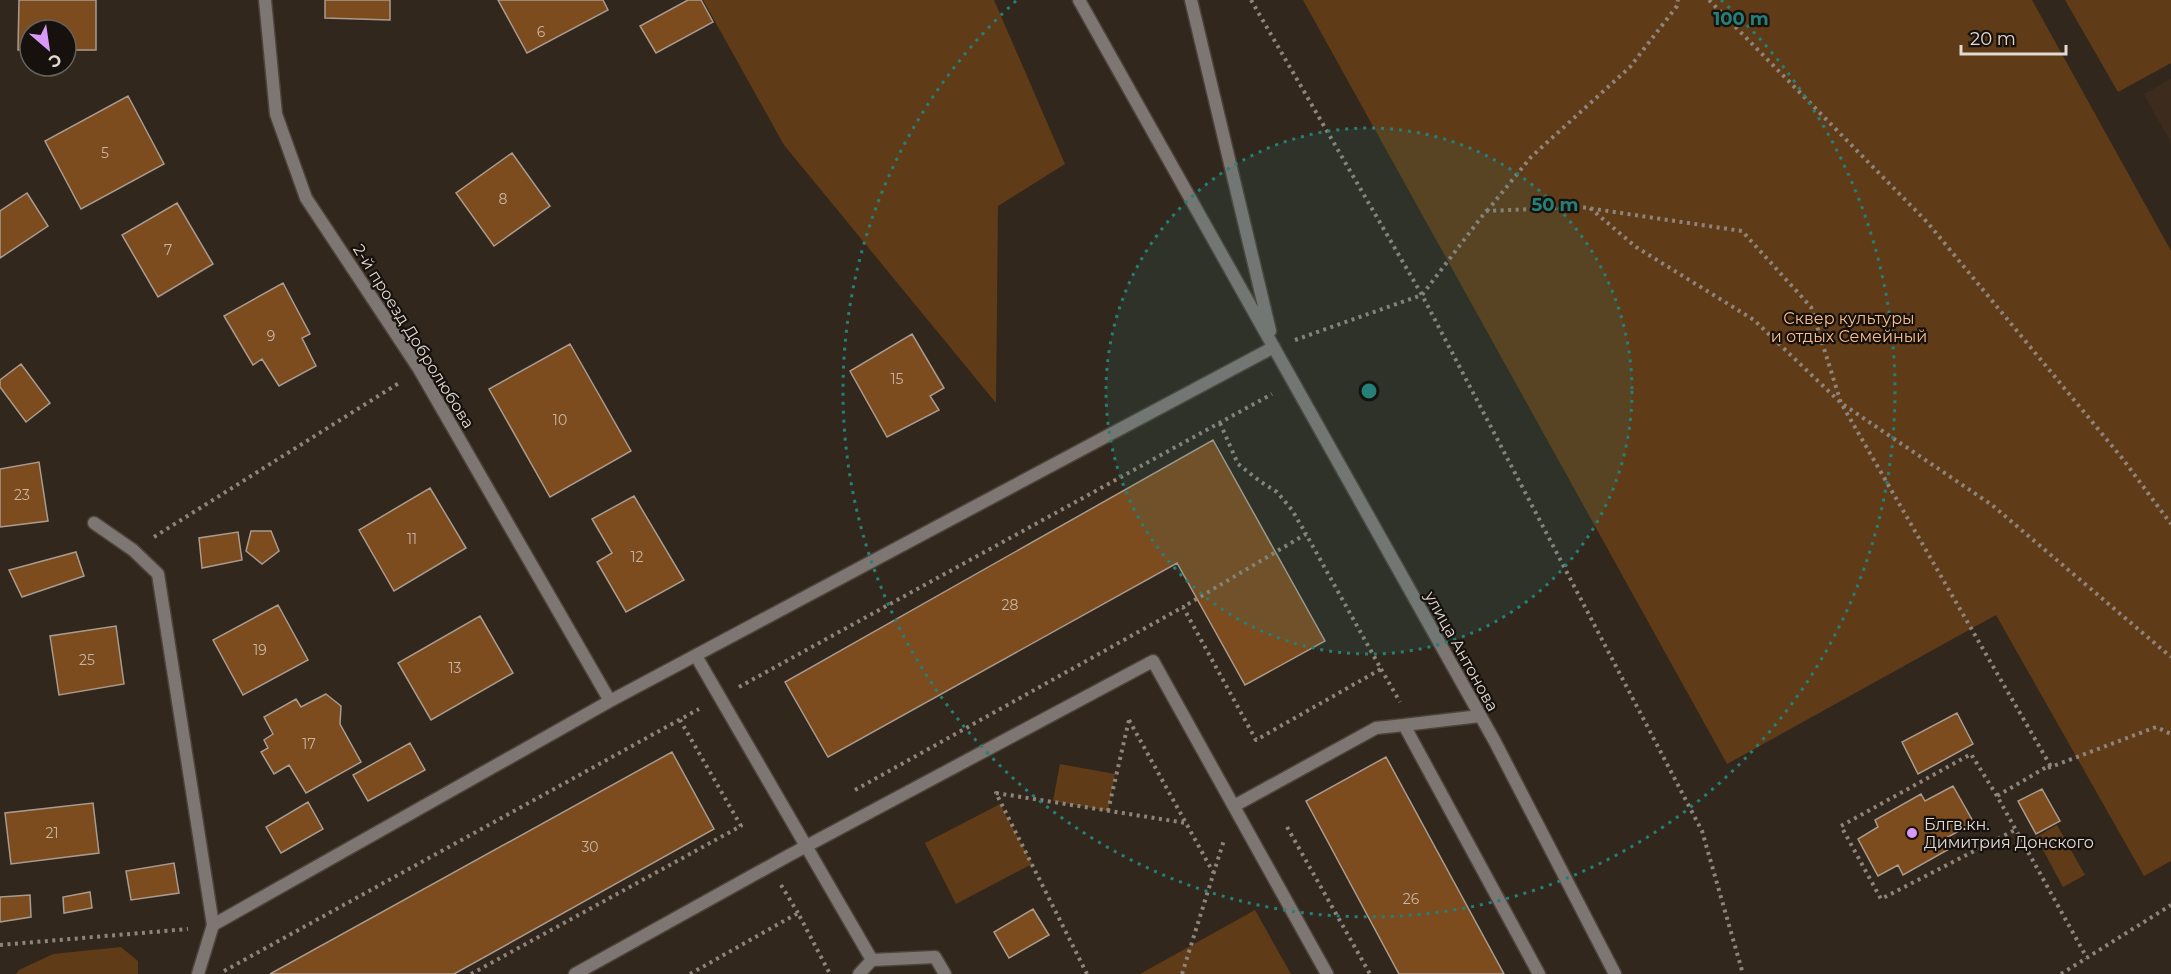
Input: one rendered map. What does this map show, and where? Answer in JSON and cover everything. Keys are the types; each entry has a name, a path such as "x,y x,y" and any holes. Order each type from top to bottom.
{"street":[{"name":"2-й проезд Добролюбова","path":"265,0 276,114 306,198 419,369 610,701"},
{"path":"1079,0 1274,347"},
{"path":"1191,0 1274,347"},
{"path":"213,925 610,701 1274,347"},
{"name":"улица Антонова","path":"1274,347 1480,716 1615,974"},
{"path":"94,523 133,550 158,574 213,925 198,974"},
{"path":"696,656 872,960"},
{"path":"576,974 806,846 1153,661 1327,974"},
{"path":"1234,806 1376,728 1480,716"},
{"path":"1404,725 1539,974"},
{"path":"859,974 872,960 935,957 945,974"}],"path":[{"path":"1251,0 1422,295 1702,831 1743,974"},
{"path":"1274,347 1422,295 1486,211 1531,157 1630,67 1677,6 1678,0"},
{"path":"1709,0 1927,222 2122,458 2171,524"},
{"path":"1486,211 1589,208 1742,231 1811,307 1841,403 2050,765 1996,796"},
{"path":"1589,208 1636,247 1754,320 1841,403 1992,505 2171,657"},
{"path":"133,550 419,369"},
{"path":"218,974 1293,382"},
{"path":"1220,423 1238,464 1261,483 1277,492 1292,510 1306,534"},
{"path":"1381,669 1403,707"},
{"path":"471,974 741,826 680,720"},
{"path":"1108,811 1129,720 1214,872"},
{"path":"2034,773 2156,727 2171,734"},
{"path":"2015,830 1881,900 1841,826 1971,754 1996,796 2087,958"},
{"path":"1087,974 996,793 1186,823"},
{"path":"1182,974 1234,806"},
{"path":"1287,827 1370,974"},
{"path":"769,867 798,913 830,974"},
{"path":"2061,974 2171,905"},
{"path":"690,974 798,913"},
{"path":"0,945 213,925"}],"shaded area":[{"path":"2171,79 2171,143 2144,94"}],"green space":[{"path":"703,0 994,0 1065,164 998,206 996,403 784,145"},
{"name":"Сквер культуры и отдых Семейный","path":"1303,0 2032,0 2171,251 2171,861 2144,876 1996,615 1727,764"},
{"path":"2065,0 2171,0 2171,63 2118,92"},
{"path":"1060,764 1115,774 1108,811 1053,801"},
{"path":"1000,804 1032,864 956,904 925,843"},
{"path":"2057,825 2085,875 2063,887 2036,837"},
{"path":"1255,910 1291,974 1140,974"},
{"path":"121,947 138,961 138,974 16,974 19,970 53,954"}],"building":[{"path":"19,0 96,0 96,50 78,50 78,18 19,18"},
{"path":"325,0 390,0 390,20 325,18"},
{"path":"498,0 603,0 608,10 527,53"},
{"path":"688,0 701,0 713,22 656,53 640,26"},
{"path":"128,96 164,164 81,209 45,141"},
{"path":"512,153 550,206 494,246 456,193"},
{"path":"27,193 48,226 0,258 0,211"},
{"path":"177,203 213,264 158,297 122,235"},
{"path":"283,283 310,334 302,338 316,366 279,386 262,359 253,365 224,316"},
{"path":"912,334 944,388 930,396 939,410 887,437 850,371"},
{"path":"570,344 631,451 550,497 489,389"},
{"path":"21,364 50,403 26,422 0,387 0,380"},
{"path":"1213,440 1325,641 1245,685 1177,563 828,757 785,682"},
{"path":"39,462 48,521 0,527 0,469"},
{"path":"430,488 466,548 394,591 359,530"},
{"path":"634,496 684,580 626,612 597,562 612,553 592,519"},
{"path":"251,531 271,531 279,551 262,564 246,551"},
{"path":"238,532 242,560 202,568 199,538"},
{"path":"76,552 84,576 22,597 9,570"},
{"path":"278,605 308,660 243,695 213,640"},
{"path":"480,616 513,673 431,720 398,663"},
{"path":"116,626 124,684 59,695 50,636"},
{"path":"326,694 341,706 340,724 361,762 306,793 289,765 274,774 261,752 268,748 264,740 273,734 264,717 296,699 301,707"},
{"path":"1957,713 1973,744 1918,774 1902,742"},
{"path":"410,743 425,770 368,801 353,775"},
{"path":"672,752 714,829 454,974 270,974"},
{"path":"1386,757 1504,974 1399,974 1306,801"},
{"name":"Блгв.кн. Димитрия Донского","path":"1953,786 1974,823 1946,838 1951,848 1903,875 1898,865 1878,876 1858,839 1878,827 1875,820 1921,794 1925,801"},
{"path":"2042,789 2060,821 2036,834 2018,801"},
{"path":"308,802 323,829 281,853 266,827"},
{"path":"93,803 99,853 11,864 5,813"},
{"path":"174,863 179,893 131,900 126,871"},
{"path":"90,892 92,908 64,913 63,897"},
{"path":"30,895 31,917 0,922 0,897"},
{"path":"1033,909 1049,935 1009,958 994,932"}],"place":[{"name":"Блгв.кн. Димитрия Донского","path":"1912,833"}]}
